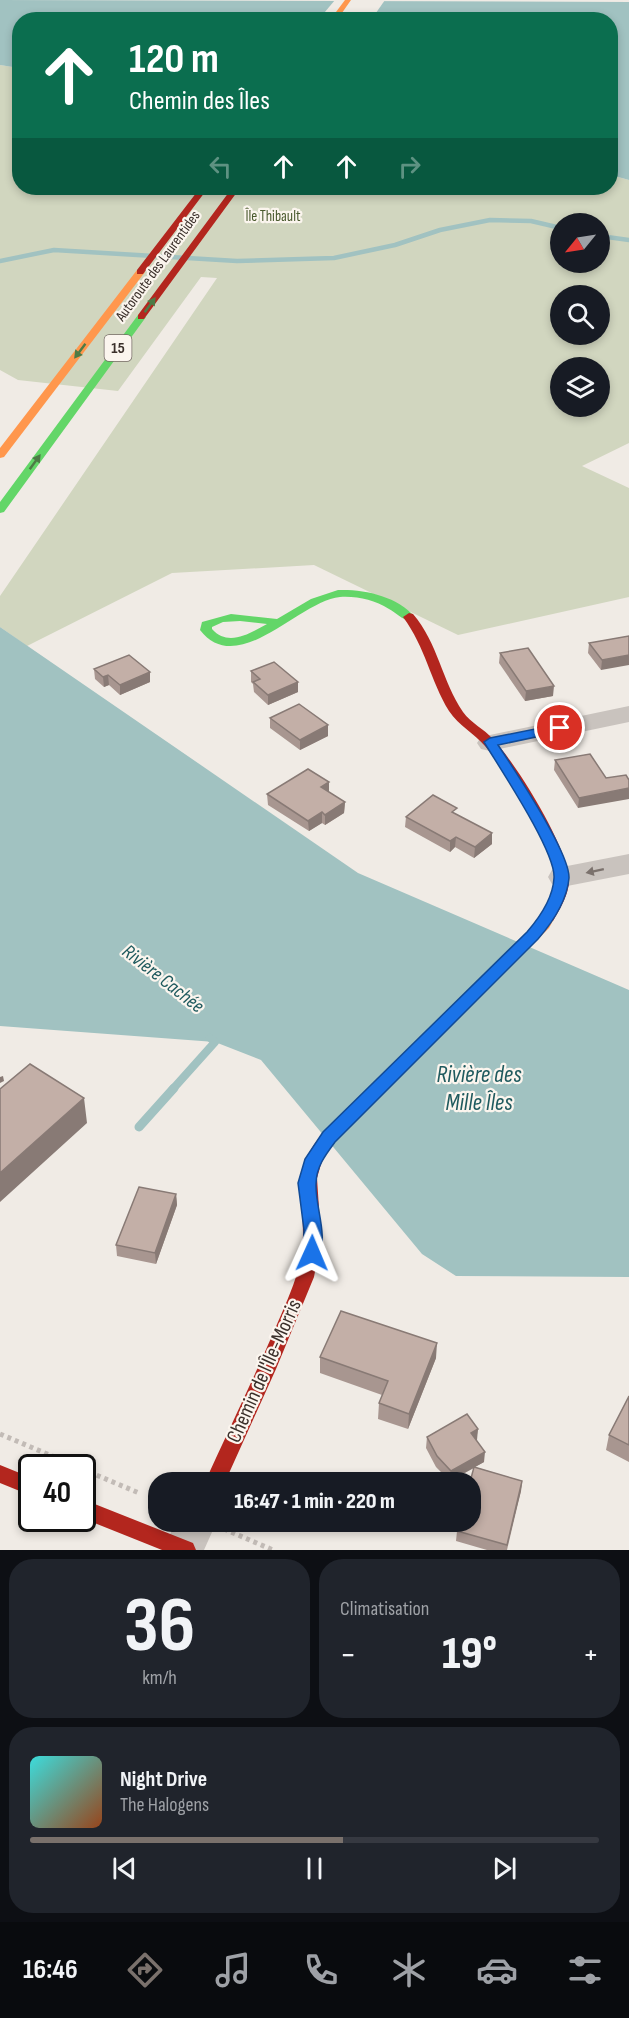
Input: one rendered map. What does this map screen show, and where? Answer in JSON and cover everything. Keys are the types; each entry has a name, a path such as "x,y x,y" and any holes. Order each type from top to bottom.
{"main road":[{"name":"Autoroute des Laurentides","path":"0,455 199,195"},
{"name":"Autoroute des Laurentides","path":"0,510 231,195"},
{"path":"275,622 318,599 338,594 358,594 378,599 401,611 419,628 456,713 490,742 532,808 562,878"},
{"name":"Chemin de l'Île-Morris","path":"220,1472 264,1377 306,1275 313,1243 308,1173 314,1159 329,1137 544,924 562,878"},
{"path":"0,1474 18,1481"},
{"path":"96,1512 199,1538"}],"street":[{"path":"490,742 629,714"},
{"path":"562,878 629,864"}],"path":[{"path":"0,1434 47,1454"},
{"path":"96,1475 148,1497"},
{"path":"199,1538 273,1550"}],"green space":[{"name":"Île Thibault","path":"0,65 12,67 12,195 618,195 618,177 629,180 629,443 582,466 629,488 629,597 458,635 314,565 172,573 27,646 0,627 0,596 217,278 201,277 118,391 18,380 0,370"}],"water":[{"path":"0,0 629,2 629,180 618,177 618,12 12,12 12,67 0,65"},
{"name":"Rivière des Mille Îles","path":"0,627 358,873 629,990 629,1277 456,1276 422,1254 261,1060 215,1042 0,1026"}],"pier":[{"path":"335,0 385,0 377,12 325,12"}],"building":[{"path":"629,636 629,655 602,660 589,643"},
{"path":"528,648 554,686 526,691 500,653"},
{"path":"129,655 150,672 120,685 108,675 103,677 94,669"},
{"path":"274,662 298,682 268,695 253,682 260,679 251,671"},
{"path":"299,704 328,725 300,740 270,718"},
{"path":"590,754 606,778 626,775 629,788 579,798 555,760"},
{"path":"308,769 329,782 321,787 345,802 325,815 322,812 308,821 267,794"},
{"path":"433,795 457,808 452,812 492,833 475,847 456,837 450,841 406,817"},
{"path":"30,1064 84,1098 0,1173 0,1089"},
{"path":"139,1187 176,1194 155,1253 116,1245"},
{"path":"341,1311 437,1343 409,1414 379,1403 388,1381 320,1357"},
{"path":"629,1396 629,1445 609,1435"},
{"path":"467,1414 478,1429 471,1433 485,1452 451,1471 437,1456 427,1437"},
{"path":"474,1467 522,1481 507,1545 461,1532 481,1532 481,1472 473,1472"}],"waterway":[{"path":"0,261 54,250 237,261 334,258 395,245 440,230 490,220 531,221 550,225"},
{"path":"610,237 629,240"},
{"name":"Rivière Cachée","path":"172,1090 215,1042 210,1038"},
{"name":"Rivière Cachée","path":"139,1127 174,1088"}],"traffic: fast":[{"path":"0,510 141,317"},
{"path":"275,622 249,618 222,619 206,625 206,630 216,640 228,642 242,640 272,627 315,601 327,596 349,593 381,600 409,617"}],"traffic: slow":[{"path":"339,12 348,0"},
{"path":"0,455 140,272"},
{"path":"336,1130 544,924 548,917"}],"traffic: jam":[{"path":"140,272 199,195"},
{"path":"141,317 231,195"},
{"path":"409,617 424,637 444,688 456,711 498,753 544,829 560,866 562,879 559,894 548,917"},
{"path":"220,1472 267,1369 305,1277 313,1239 309,1178 321,1148 336,1130"},
{"path":"0,1474 18,1481"},
{"path":"96,1514 186,1550"}],"route":[{"path":"312,1253 313,1230 307,1183 308,1173 314,1159 329,1137 544,924 549,916 562,878 532,808 490,742 560,728"}]}
